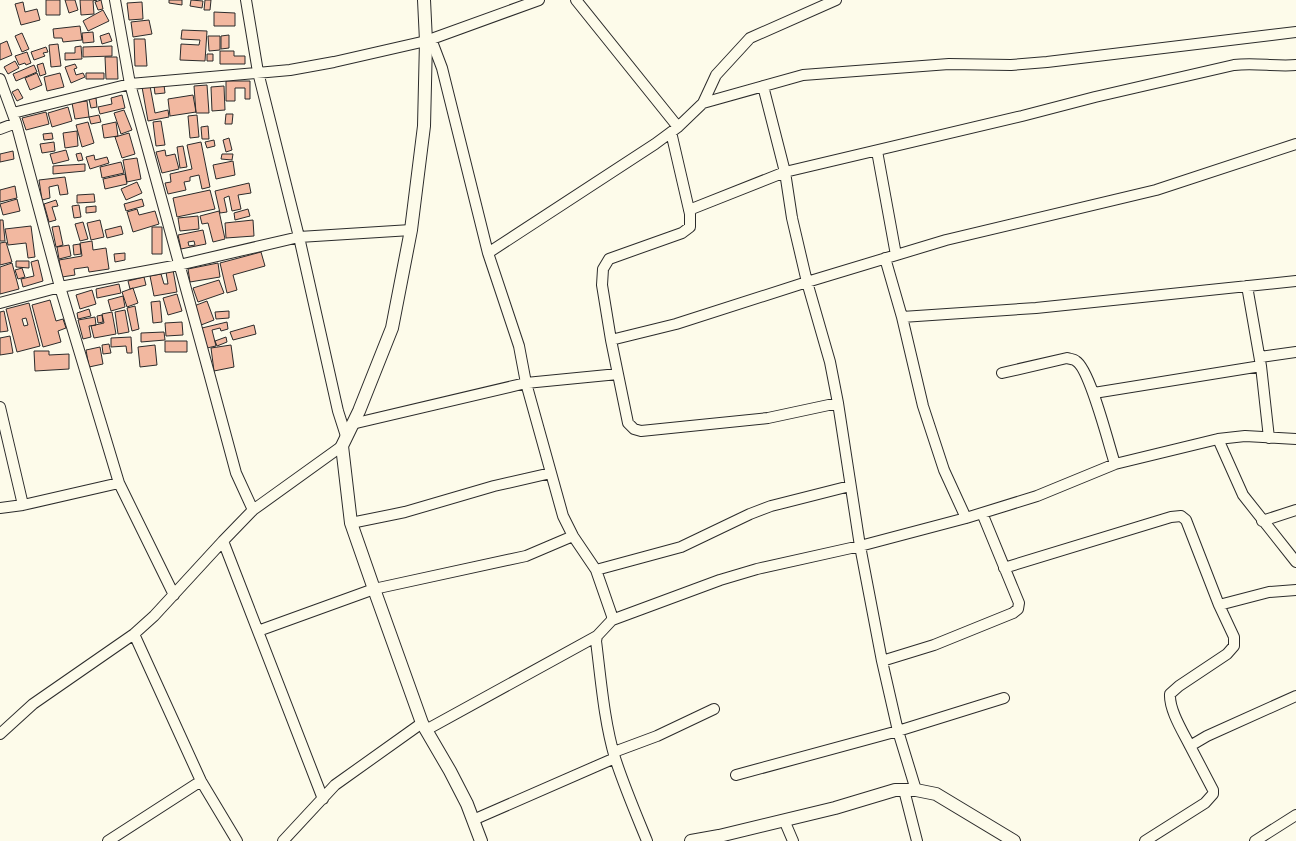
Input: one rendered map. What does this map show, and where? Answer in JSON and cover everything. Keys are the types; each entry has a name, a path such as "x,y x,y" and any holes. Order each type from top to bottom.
{"street":[{"path":"115,0 130,84 236,473 253,510"},
{"path":"246,0 258,72 299,237 338,411 344,441 351,523 424,727 450,771 467,804 481,841"},
{"path":"0,734 33,704 134,634 154,616 253,510 344,441 359,411 392,328 411,230 424,126 429,40 424,0"},
{"path":"0,129 14,118 130,84 290,70 327,63 429,40 539,0"},
{"path":"576,0 675,129 689,210 690,227 682,233 609,259 603,269 602,285 611,340 628,423 634,429 641,431 768,418 838,403"},
{"path":"488,253 675,129 703,103 716,75 750,38 836,0"},
{"path":"703,103 803,75 949,64 1011,65 1047,62 1296,32"},
{"path":"429,40 442,68 488,253 519,346 526,382 563,516 573,536 596,570 612,616 612,620"},
{"path":"689,210 785,172 1234,65 1248,63 1296,66"},
{"path":"0,79 14,118 60,287 119,483 174,595"},
{"path":"763,86 785,172 792,218 807,282 830,362 838,403 860,546 882,661 910,790 917,841"},
{"path":"611,340 676,324 946,240 1156,190 1296,144"},
{"path":"877,151 896,255"},
{"path":"0,303 60,287 180,265 299,237 411,230"},
{"path":"886,258 924,406 942,463 966,518"},
{"path":"902,318 1036,308 1296,281"},
{"path":"1247,286 1260,362 1269,438"},
{"path":"1094,393 1260,362 1296,352"},
{"path":"1002,373 1067,358 1077,361 1094,393 1115,464"},
{"path":"352,424 526,382 618,374"},
{"path":"0,407 23,505"},
{"path":"283,841 335,785 424,727 597,636 612,620 720,580 757,569 860,546 966,518 1037,496 1115,464 1218,439 1245,436 1296,439"},
{"path":"1218,439 1243,495 1262,521 1296,562"},
{"path":"351,523 405,512 494,486 551,473"},
{"path":"0,508 23,505 119,483"},
{"path":"596,570 681,547 750,514 771,506 850,486"},
{"path":"1262,521 1296,510"},
{"path":"882,661 934,645 1013,613 1018,608 1019,603 982,513"},
{"path":"1004,568 1171,517 1181,516 1186,520 1219,605 1234,637 1234,646 1227,654 1179,686 1170,694 1173,711 1213,794 1205,803 1145,841"},
{"path":"258,631 374,590 526,556 573,536"},
{"path":"223,541 323,799"},
{"path":"1219,605 1269,592 1296,590"},
{"path":"134,634 202,781 237,841"},
{"path":"597,636 596,641 602,687 614,755 646,841"},
{"path":"1190,746 1296,696"},
{"path":"736,775 898,731 1004,698"},
{"path":"473,820 714,709"},
{"path":"108,841 202,781"},
{"path":"691,841 720,838 784,820 835,808 895,790 910,790 936,794 1014,841"},
{"path":"1255,841 1296,815"},
{"path":"784,820 794,841"}],"building":[{"path":"46,0 60,0 60,15 46,15"},
{"path":"65,0 75,0 78,10 69,13"},
{"path":"80,0 97,0 93,1 94,14 81,15"},
{"path":"101,0 103,9 98,10 95,2"},
{"path":"169,0 182,0 182,5 169,3"},
{"path":"191,0 203,1 202,8 190,6"},
{"path":"205,0 211,0 210,10 204,10"},
{"path":"23,2 25,12 37,9 40,20 21,25 15,4"},
{"path":"142,2 143,19 129,20 127,3"},
{"path":"103,10 109,21 88,31 83,21"},
{"path":"214,12 235,13 235,26 214,26"},
{"path":"149,20 152,34 133,37 131,22"},
{"path":"80,26 82,40 63,42 62,38 54,38 53,29"},
{"path":"182,30 207,31 205,61 180,60 181,44 199,45 200,40 181,39"},
{"path":"93,32 94,42 83,43 82,33"},
{"path":"22,33 29,49 22,52 15,36"},
{"path":"109,33 112,41 102,44 100,36"},
{"path":"229,35 229,48 221,49 221,36"},
{"path":"208,36 220,36 220,50 209,51"},
{"path":"134,39 145,39 147,66 135,66"},
{"path":"7,41 12,55 0,60 0,44"},
{"path":"58,44 61,66 51,67 49,45"},
{"path":"81,46 82,59 65,60 65,53 75,53 75,47"},
{"path":"112,46 112,56 83,57 83,47"},
{"path":"46,47 48,52 43,53 45,56 34,60 31,52"},
{"path":"220,51 234,51 234,56 245,56 245,64 220,64"},
{"path":"27,52 31,63 19,65 15,56"},
{"path":"207,54 213,54 213,61 207,61"},
{"path":"105,57 117,57 118,79 106,79"},
{"path":"15,61 19,68 8,74 4,67"},
{"path":"43,63 46,74 40,76 37,65"},
{"path":"75,64 77,68 74,69 76,75 83,73 85,77 71,83 65,67"},
{"path":"34,65 37,72 16,81 13,74"},
{"path":"37,73 42,85 30,90 25,78"},
{"path":"60,73 64,87 47,91 44,77"},
{"path":"86,73 104,73 104,79 86,79"},
{"path":"226,81 250,81 250,99 245,99 245,88 235,88 235,101 226,101"},
{"path":"164,85 165,93 155,94 154,86"},
{"path":"207,85 209,113 196,113 194,86"},
{"path":"150,86 155,113 168,110 169,117 148,121 142,87"},
{"path":"224,86 225,110 212,111 211,87"},
{"path":"18,89 23,98 17,101 12,92"},
{"path":"122,95 125,108 100,114 98,107 112,104 111,98"},
{"path":"193,95 196,112 170,116 168,99"},
{"path":"96,98 97,107 91,108 89,99"},
{"path":"87,101 89,117 75,119 72,103"},
{"path":"68,107 72,121 52,127 48,113"},
{"path":"124,110 132,130 121,134 114,113"},
{"path":"46,112 49,124 26,130 22,118"},
{"path":"226,114 233,114 232,124 225,124"},
{"path":"99,115 101,122 91,124 89,117"},
{"path":"197,115 199,137 190,138 188,116"},
{"path":"161,121 165,145 156,146 153,122"},
{"path":"88,122 94,143 82,147 76,125"},
{"path":"116,122 118,136 104,138 102,125"},
{"path":"208,126 209,139 202,139 201,127"},
{"path":"77,131 78,146 65,148 63,133"},
{"path":"52,133 53,139 44,140 43,134"},
{"path":"129,133 135,154 122,158 115,137"},
{"path":"229,138 232,150 226,152 223,140"},
{"path":"214,140 215,146 207,148 205,142"},
{"path":"54,142 55,151 42,153 40,144"},
{"path":"201,142 210,187 202,189 199,175 190,177 190,181 184,182 186,190 168,194 165,183 171,182 170,174 192,169 187,145"},
{"path":"183,146 187,167 180,168 177,147"},
{"path":"66,150 69,160 53,164 50,154"},
{"path":"165,150 166,156 175,154 179,169 162,173 156,152"},
{"path":"13,151 14,159 0,162 0,154"},
{"path":"81,153 83,160 78,161 76,154"},
{"path":"222,154 233,154 232,160 221,159"},
{"path":"94,155 95,160 107,157 109,163 90,169 86,157"},
{"path":"137,158 141,179 127,182 123,160"},
{"path":"233,161 235,175 216,179 213,165"},
{"path":"121,162 124,173 102,178 100,167"},
{"path":"85,164 85,171 53,174 53,166"},
{"path":"125,174 127,184 105,189 103,179"},
{"path":"65,177 68,194 60,195 58,185 49,187 50,198 42,200 39,180"},
{"path":"137,182 142,193 126,200 121,189"},
{"path":"249,183 251,193 238,195 241,209 232,211 229,196 224,198 227,212 220,213 215,191"},
{"path":"15,186 17,198 0,202 0,190"},
{"path":"210,190 215,209 177,217 173,198"},
{"path":"94,194 95,202 77,203 77,195"},
{"path":"17,199 20,211 3,215 0,204"},
{"path":"142,199 144,206 126,211 124,204"},
{"path":"56,200 58,206 52,207 56,220 49,222 44,204"},
{"path":"79,205 81,217 74,218 72,206"},
{"path":"96,206 96,212 86,213 86,207"},
{"path":"137,209 139,215 155,211 159,224 133,232 127,212"},
{"path":"248,209 250,216 235,220 234,213"},
{"path":"219,211 225,239 213,242 208,223 202,224 200,216"},
{"path":"198,216 199,229 180,231 178,218"},
{"path":"0,220 3,220 5,241 0,241"},
{"path":"100,220 104,237 91,240 87,223"},
{"path":"253,220 254,236 226,238 225,223"},
{"path":"83,222 88,239 80,241 75,224"},
{"path":"31,226 35,257 28,258 26,243 8,245 5,229"},
{"path":"59,226 63,245 56,247 52,227"},
{"path":"121,226 123,234 107,238 105,230"},
{"path":"152,227 162,227 162,254 152,254"},
{"path":"203,230 206,244 181,249 178,235","holes":["194,241 195,245 189,246 188,242"]},
{"path":"92,241 93,250 106,248 109,269 89,272 88,267 74,269 75,275 62,277 59,260 82,256 80,243"},
{"path":"6,242 12,262 0,265 0,243"},
{"path":"80,244 81,254 74,255 73,245"},
{"path":"69,245 71,256 59,259 57,247"},
{"path":"261,252 265,266 233,275 237,290 227,293 220,263"},
{"path":"125,253 125,260 115,262 114,254"},
{"path":"38,260 43,281 23,287 21,279 34,276 31,262"},
{"path":"16,261 29,261 29,268 16,267"},
{"path":"12,263 19,289 0,294 0,267"},
{"path":"218,263 220,277 190,282 188,269"},
{"path":"22,268 25,277 18,279 15,270"},
{"path":"173,270 177,292 154,296 150,276 161,274 164,284 168,284 166,272"},
{"path":"144,277 146,285 130,289 128,281"},
{"path":"219,280 224,293 198,302 193,288"},
{"path":"119,284 121,293 97,298 96,289"},
{"path":"133,288 138,303 127,307 122,292"},
{"path":"92,290 96,304 80,309 76,295"},
{"path":"177,294 182,311 168,315 163,298"},
{"path":"123,296 125,307 111,311 108,300"},
{"path":"50,300 56,321 63,319 66,328 58,331 61,342 43,347 32,305"},
{"path":"160,301 162,322 153,323 151,302"},
{"path":"207,301 214,320 201,325 194,306"},
{"path":"29,303 40,346 17,352 6,309","holes":["26,318 28,325 24,326 22,319"]},
{"path":"135,306 139,329 132,331 127,308"},
{"path":"89,309 91,316 78,319 77,313"},
{"path":"125,310 129,332 118,334 115,312"},
{"path":"4,311 8,331 0,332 0,312"},
{"path":"229,311 229,318 216,319 215,312"},
{"path":"112,312 116,334 94,338 91,326 104,323 102,314"},
{"path":"102,315 103,322 98,323 97,316"},
{"path":"95,317 96,325 89,326 91,337 83,339 78,320"},
{"path":"182,322 183,335 166,336 165,323"},
{"path":"227,322 228,329 221,331 220,328 212,330 216,346 207,348 202,328"},
{"path":"254,325 256,334 233,340 230,332"},
{"path":"164,332 165,340 141,342 141,333"},
{"path":"10,336 13,353 0,355 0,338"},
{"path":"131,337 132,353 127,353 126,346 111,347 111,338"},
{"path":"226,337 227,342 217,346 215,341"},
{"path":"165,341 187,341 187,352 165,352"},
{"path":"109,344 111,353 103,354 102,345"},
{"path":"155,345 157,365 140,367 138,347"},
{"path":"231,345 234,367 214,371 211,348"},
{"path":"100,347 103,364 89,367 86,350"},
{"path":"34,351 49,351 49,355 69,354 69,369 35,371"}]}
